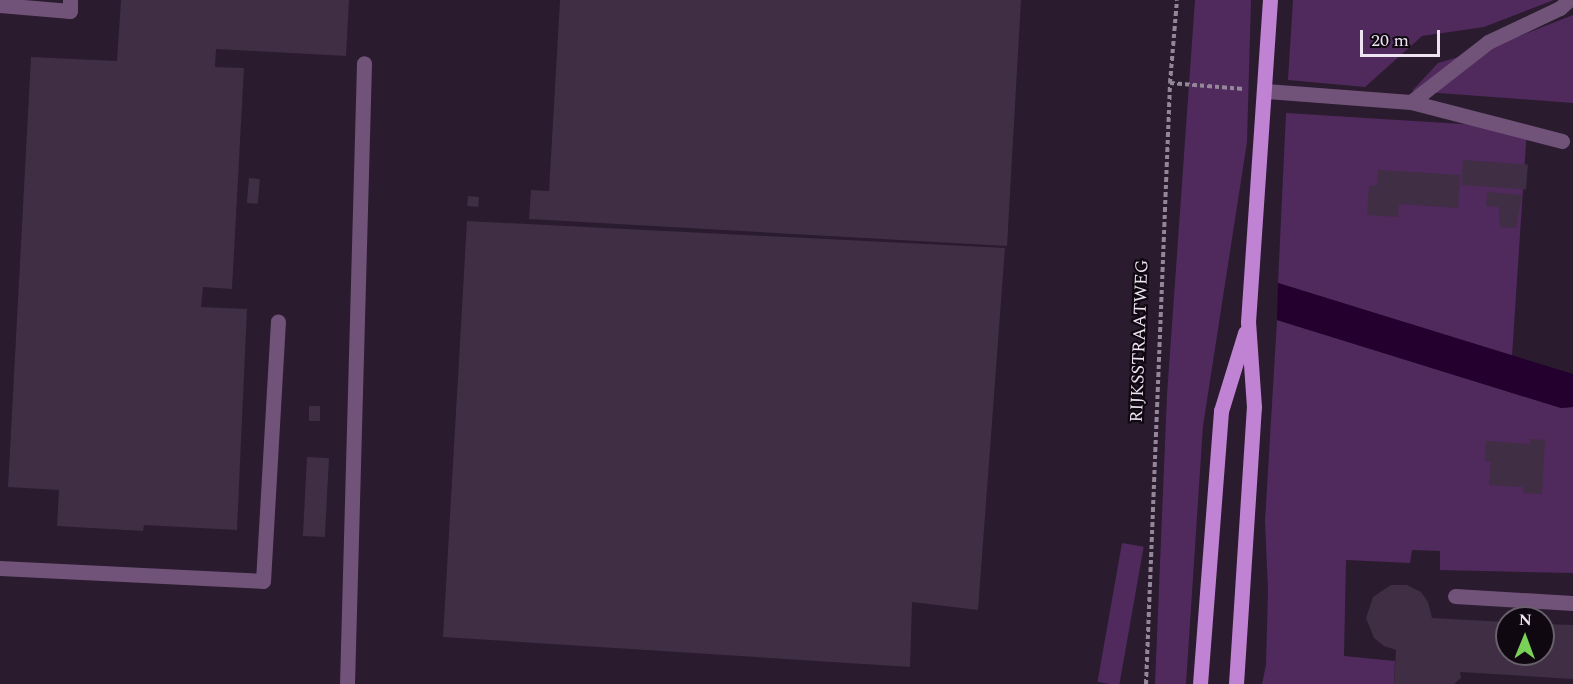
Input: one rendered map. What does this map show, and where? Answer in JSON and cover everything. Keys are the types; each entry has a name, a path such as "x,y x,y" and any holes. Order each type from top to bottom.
{"main road":[{"path":"1236,684 1254,407 1248,322 1270,0"},
{"path":"1200,684 1221,411 1248,322"}],"lane":[{"path":"0,5 70,11 70,0"},
{"path":"1411,102 1488,42 1560,8 1569,0"},
{"path":"347,684 364,63"},
{"path":"1265,91 1411,102 1562,141"},
{"path":"0,568 263,581 278,321"},
{"path":"1455,596 1573,603"}],"path":[{"name":"RIJKSSTRAATWEG","path":"1146,684 1170,83 1177,0"},
{"path":"1170,83 1265,91"}],"shaded area":[{"path":"1195,0 1251,0 1247,142 1203,426 1186,684 1155,684 1167,395"},
{"path":"1293,0 1554,0 1484,27 1422,36 1365,87 1288,80"},
{"path":"1573,15 1573,103 1412,91 1438,63 1489,48"},
{"path":"1286,113 1527,128 1512,356 1278,283"},
{"path":"1278,283 1573,374 1573,407 1561,408 1277,320"},
{"path":"1277,320 1561,408 1573,407 1573,573 1440,570 1440,551 1412,550 1410,563 1346,560 1344,656 1395,661 1394,684 1262,684 1266,665 1268,590 1265,521"},
{"path":"1122,543 1144,547 1119,684 1098,682"}],"building":[{"path":"121,0 349,0 346,56 216,49 215,67 244,68 232,289 203,287 201,307 247,309 237,530 144,525 143,531 57,526 59,490 8,487 31,57 117,61"},
{"path":"560,0 1021,0 1007,246 529,219 531,190 549,191"},
{"path":"1463,160 1528,165 1526,189 1461,185"},
{"path":"1378,170 1460,175 1458,208 1399,204 1398,217 1367,215 1369,185 1377,186"},
{"path":"249,178 260,179 258,204 247,203"},
{"path":"1487,192 1522,195 1516,228 1500,227 1499,207 1486,206"},
{"path":"468,196 479,197 478,207 467,206"},
{"path":"467,221 1005,248 978,610 912,602 910,667 443,637"},
{"path":"309,406 320,406 320,421 309,421"},
{"path":"1530,439 1545,440 1542,494 1523,493 1523,487 1489,485 1491,462 1485,461 1486,441 1530,444"},
{"path":"307,457 329,458 325,537 303,536"},
{"path":"1391,585 1407,585 1421,592 1428,602 1432,618 1495,621 1495,666 1555,666 1555,624 1573,625 1573,679 1460,672 1461,678 1454,684 1394,684 1396,650 1384,646 1374,638 1366,618 1373,597"}]}
